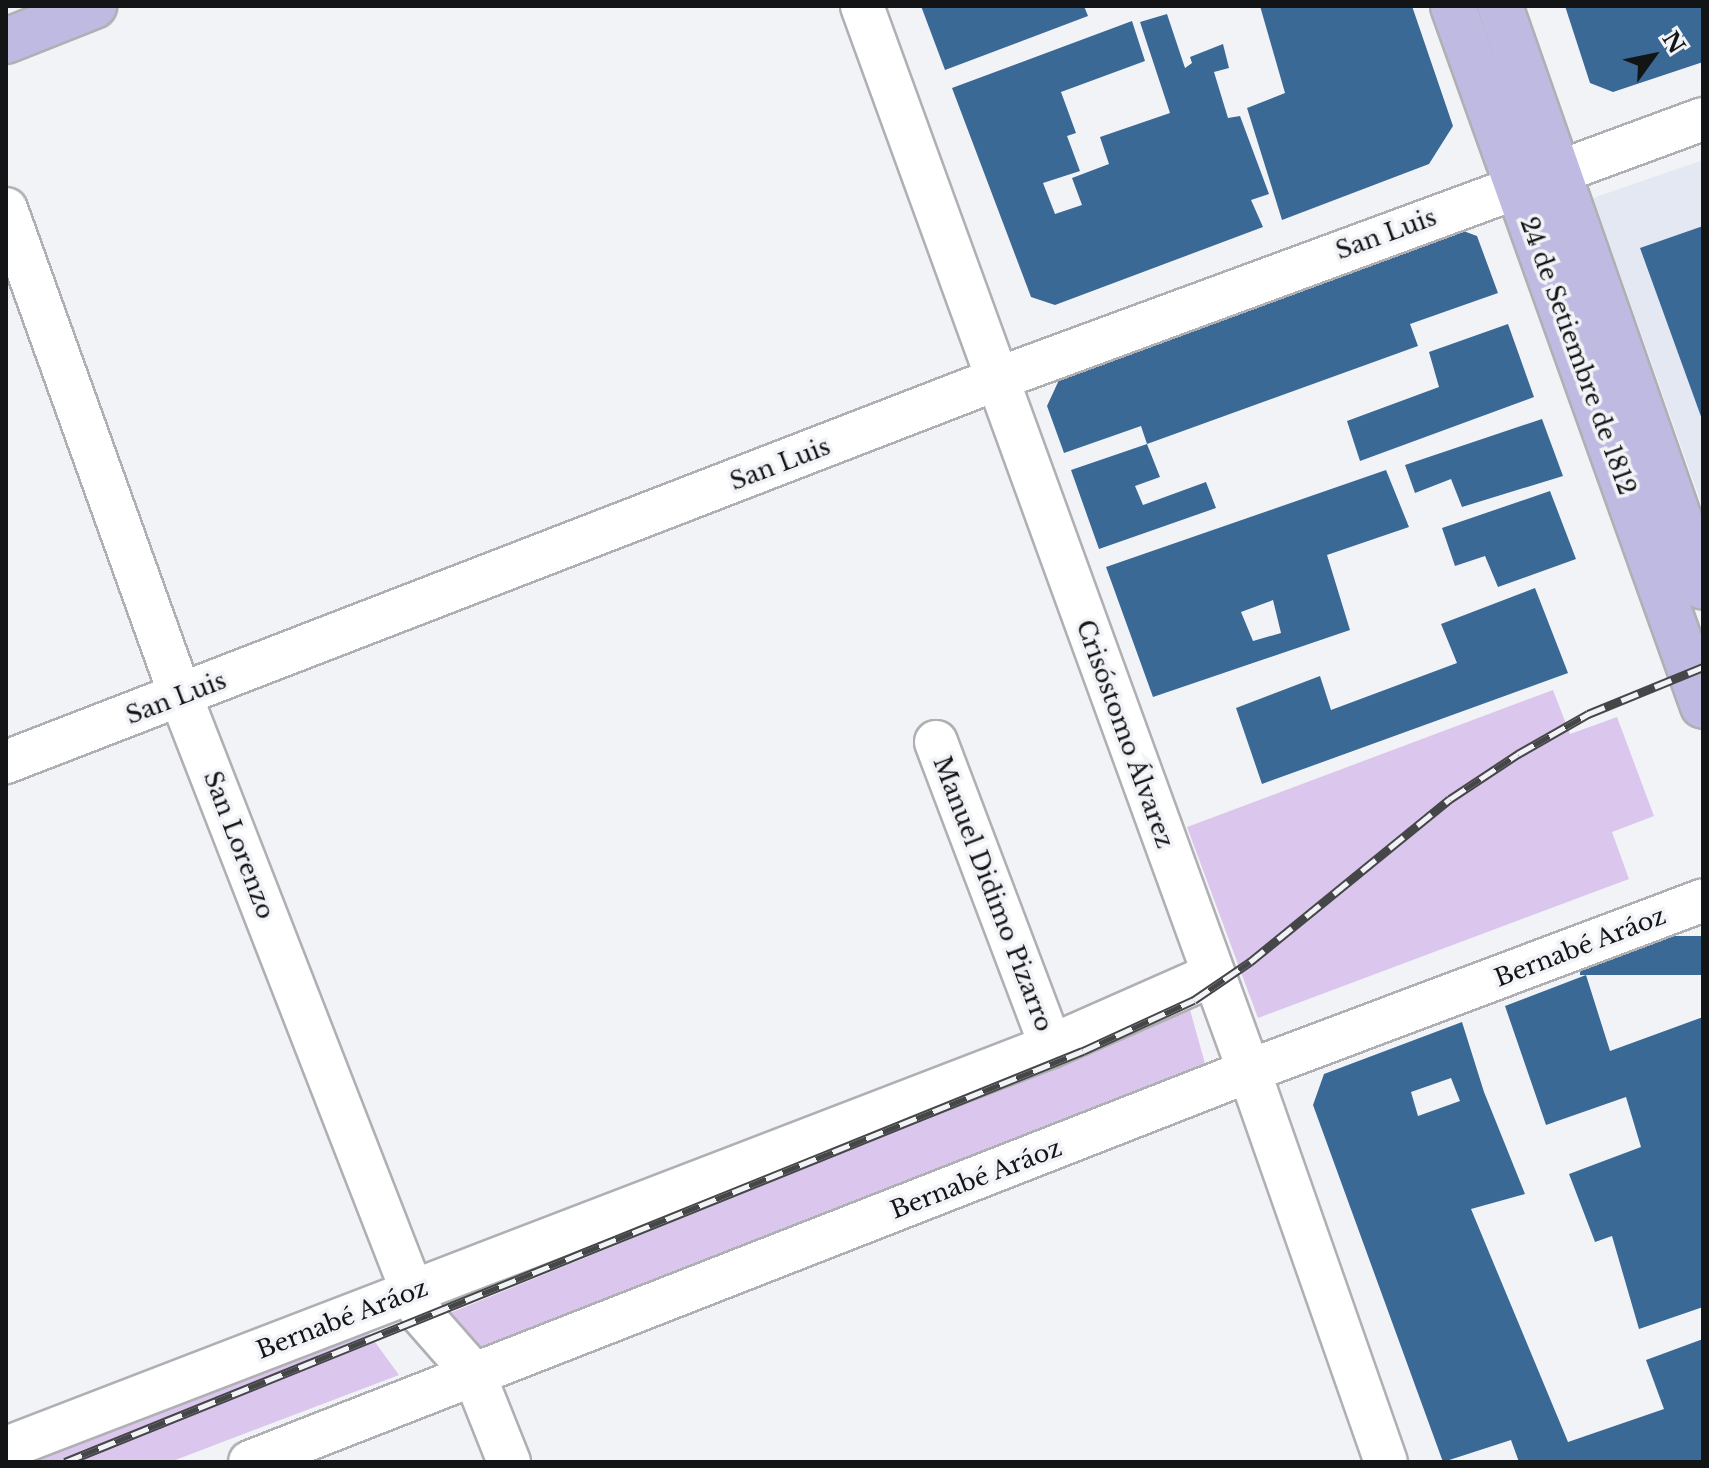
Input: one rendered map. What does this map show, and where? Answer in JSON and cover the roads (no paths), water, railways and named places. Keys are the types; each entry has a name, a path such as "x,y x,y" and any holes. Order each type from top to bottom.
{"main road":[{"path":"6,41 94,6"},
{"name":"24 de Setiembre de 1812","path":"1453,6 1536,178 1703,587"},
{"name":"24 de Setiembre de 1812","path":"1500,6 1536,178 1703,706"}],"street":[{"name":"Crisóstomo Álvarez","path":"862,6 1249,1071 1386,1462"},
{"name":"San Luis","path":"6,762 181,697 997,379 1703,119"},
{"name":"San Lorenzo","path":"6,209 181,697 412,1291 423,1316 474,1374 509,1462"},
{"name":"Manuel Didimo Pizarro","path":"936,742 1051,1046"},
{"name":"Bernabé Aráoz","path":"250,1462 1249,1071 1703,900"},
{"name":"Bernabé Aráoz","path":"6,1448 1051,1046 1212,975"}],"railway":[{"path":"65,1462 1083,1051 1194,1000 1250,962 1450,799 1518,754 1588,714 1703,667"}]}
